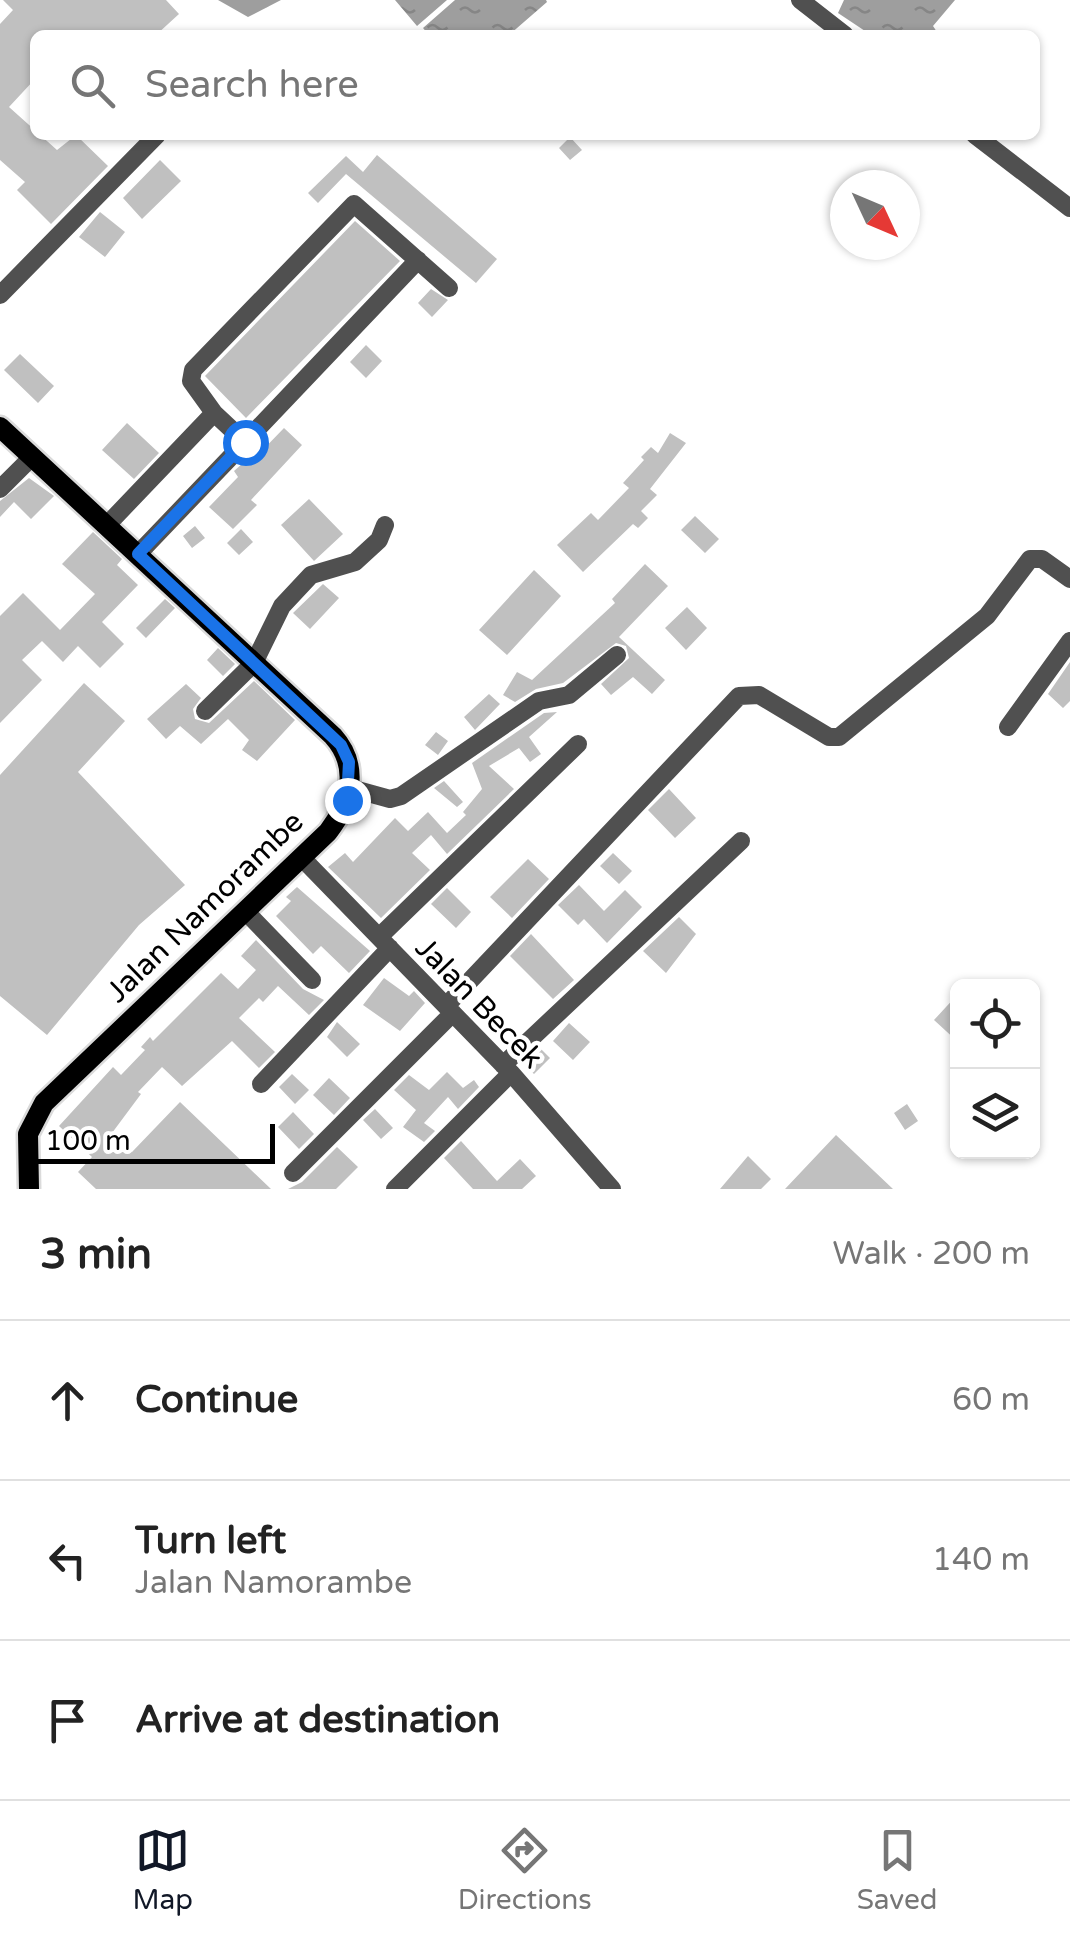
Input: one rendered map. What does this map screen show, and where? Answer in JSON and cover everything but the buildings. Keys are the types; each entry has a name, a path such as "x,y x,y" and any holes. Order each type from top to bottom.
{"main road":[{"path":"0,426 341,745 349,762 350,788"},
{"name":"Jalan Namorambe","path":"29,1189 26,1151 35,1114 302,858 341,814 350,788"}],"street":[{"path":"800,0 839,30"},
{"path":"0,295 152,140"},
{"path":"982,140 1070,208"},
{"path":"245,442 214,413 189,375 349,208 360,205 449,288"},
{"path":"138,554 418,260"},
{"path":"108,525 214,413"},
{"path":"0,489 32,457"},
{"path":"205,710 254,662 288,599 311,575 343,567 367,553 385,525"},
{"path":"293,1173 739,696 749,692 759,695 829,737 839,737 987,616 1030,559 1042,559 1070,579"},
{"path":"1008,727 1070,641"},
{"path":"350,788 390,799 401,796 539,701 569,695 617,655"},
{"path":"261,1084 384,943 578,744"},
{"path":"395,1189 507,1069 742,840"},
{"name":"Jalan Becek","path":"302,858 507,1069 612,1189"},
{"path":"246,912 312,980"}],"water":[{"path":"218,0 281,0 248,17"},
{"path":"395,0 447,0 417,26"},
{"path":"455,0 547,2 515,30 423,28"},
{"path":"844,0 955,0 933,26 936,30 864,30 838,13"}],"route":[{"path":"245,442 138,554 341,745 349,762 347,800"}]}
